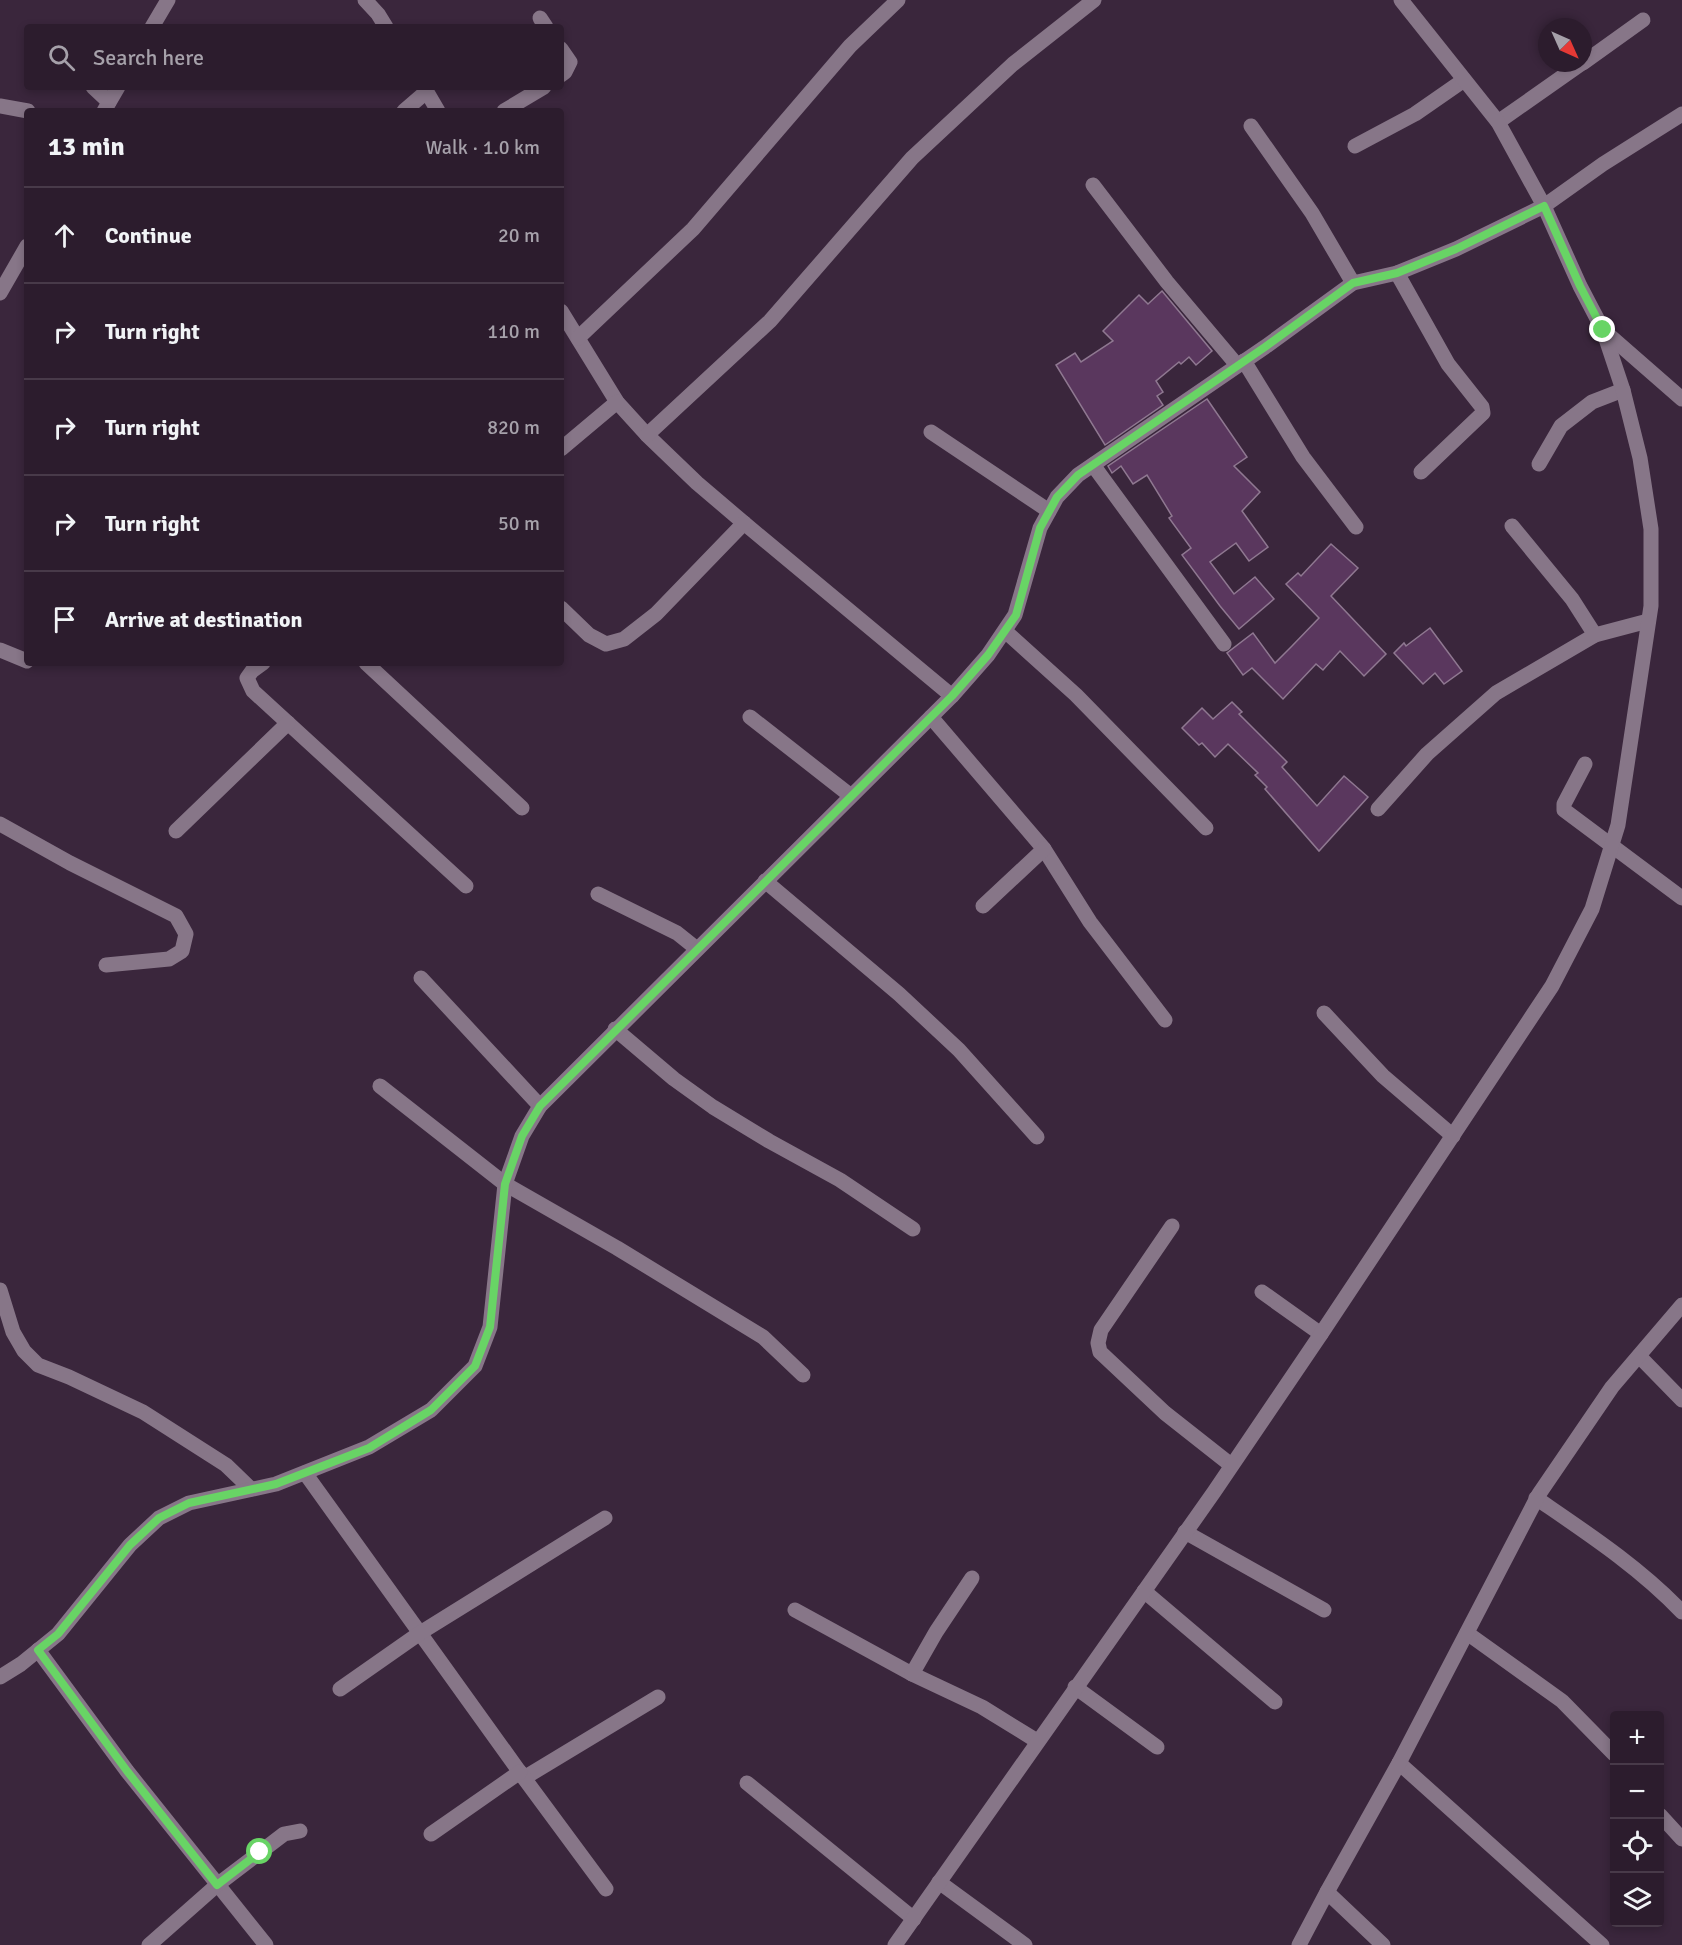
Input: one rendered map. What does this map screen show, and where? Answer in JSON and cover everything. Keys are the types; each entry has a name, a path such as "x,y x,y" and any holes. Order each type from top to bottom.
{"street":[{"path":"154,24 168,0"},
{"path":"365,0 384,24"},
{"path":"578,338 693,229 850,46 898,0"},
{"path":"647,435 770,321 912,158 1012,64 1095,0"},
{"path":"895,1945 1232,1465 1552,986 1592,909 1618,825 1651,606 1651,529 1640,458 1623,390 1603,330 1580,286 1544,206 1498,122 1401,0"},
{"path":"1592,57 1643,20"},
{"path":"564,53 570,62 564,73"},
{"path":"1498,122 1570,72"},
{"path":"1355,146 1415,114 1464,80"},
{"path":"95,90 107,107 116,90"},
{"path":"407,108 424,90"},
{"path":"426,90 436,108"},
{"path":"509,108 539,90"},
{"path":"0,106 24,110"},
{"path":"0,1677 58,1634 130,1545 159,1518 189,1503 276,1484 369,1448 431,1410 475,1366 490,1327 505,1184 522,1136 540,1106 952,696 988,655 1016,615 1040,528 1057,497 1071,482 1353,283 1397,273 1456,249 1544,206 1682,114"},
{"path":"1251,126 1312,213 1353,283"},
{"path":"1093,185 1167,282 1241,363 1303,458 1356,527"},
{"path":"0,293 24,251"},
{"path":"1397,273 1448,364 1482,407 1483,413 1421,472"},
{"path":"564,316 617,402 647,435 697,483 952,696"},
{"path":"1603,330 1682,399"},
{"path":"1539,464 1561,426 1592,402 1623,390"},
{"path":"564,446 617,402"},
{"path":"931,432 1049,511"},
{"path":"1093,465 1224,644"},
{"path":"564,611 589,634 606,644 624,639 656,614 744,523"},
{"path":"1512,526 1572,598 1595,636"},
{"path":"1378,809 1427,754 1496,693 1595,636 1648,621"},
{"path":"1005,630 1076,695 1206,828"},
{"path":"0,650 24,660"},
{"path":"258,666 247,678 253,691 466,886"},
{"path":"369,666 522,808"},
{"path":"750,717 851,796"},
{"path":"931,717 1044,849 1090,922 1165,1020"},
{"path":"176,831 288,723"},
{"path":"1585,764 1564,804 1564,810 1682,898"},
{"path":"0,824 70,863 176,916 186,933 182,951 169,958 106,965"},
{"path":"983,906 1044,849"},
{"path":"765,881 899,994 950,1042 1037,1137"},
{"path":"598,894 660,923 697,949"},
{"path":"421,978 540,1106"},
{"path":"1324,1013 1383,1076 1453,1136"},
{"path":"615,1029 674,1079 713,1107 840,1180 913,1229"},
{"path":"380,1086 505,1184 617,1248 763,1337 803,1375"},
{"path":"1172,1226 1101,1330 1098,1343 1100,1352 1165,1413 1232,1465"},
{"path":"0,1290 14,1332 24,1351 38,1365 143,1412 226,1465 251,1489"},
{"path":"1262,1292 1321,1334"},
{"path":"1299,1945 1399,1763 1536,1498 1612,1387 1682,1305"},
{"path":"1639,1356 1682,1400"},
{"path":"305,1473 606,1889"},
{"path":"1536,1498 1612,1550 1682,1612"},
{"path":"340,1689 420,1633 605,1518"},
{"path":"1185,1532 1324,1610"},
{"path":"912,1674 936,1632 972,1578"},
{"path":"1143,1591 1275,1702"},
{"path":"795,1610 912,1674 982,1707 1037,1741"},
{"path":"1467,1634 1562,1701 1610,1750"},
{"path":"38,1650 127,1771 266,1945"},
{"path":"1075,1687 1157,1747"},
{"path":"431,1834 522,1775 658,1697"},
{"path":"1399,1763 1602,1945"},
{"path":"747,1783 914,1919"},
{"path":"1663,1819 1682,1839"},
{"path":"149,1945 217,1885 284,1834 300,1830"},
{"path":"939,1882 1025,1945"},
{"path":"1327,1892 1383,1945"}],"building":[{"path":"1162,291 1212,351 1196,365 1189,357 1181,364 1179,362 1156,381 1163,392 1157,396 1163,405 1105,445 1056,365 1075,353 1081,362 1113,341 1103,331 1139,295 1148,304"},
{"path":"1207,399 1247,457 1234,466 1260,492 1242,511 1268,547 1249,561 1236,543 1210,562 1234,594 1255,577 1274,599 1239,629 1182,555 1191,548 1169,518 1172,516 1147,475 1133,484 1121,466 1112,473 1108,466"},
{"path":"1331,544 1358,568 1331,596 1386,654 1364,676 1340,651 1323,670 1316,664 1283,699 1252,668 1243,675 1227,653 1253,633 1275,663 1319,618 1286,584 1298,573 1301,576"},
{"path":"1430,628 1462,671 1444,684 1435,673 1423,684 1394,653 1404,643 1406,646"},
{"path":"1232,702 1242,712 1239,714 1287,762 1282,767 1317,806 1344,776 1368,797 1319,851 1265,789 1267,787 1255,775 1258,773 1228,744 1215,757 1202,743 1199,745 1182,728 1202,708 1213,719"}],"route":[{"path":"260,1852 217,1885 127,1771 38,1650 58,1634 130,1545 159,1518 189,1503 276,1484 369,1448 431,1410 475,1366 490,1327 505,1184 522,1136 540,1106 952,696 988,655 1016,615 1040,528 1057,497 1078,475 1265,347 1353,283 1397,273 1456,249 1544,206 1580,286 1603,330"}]}
